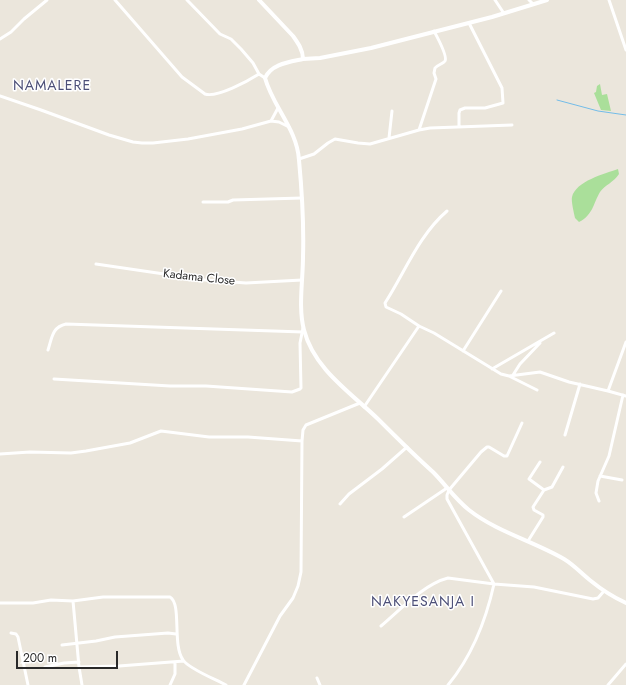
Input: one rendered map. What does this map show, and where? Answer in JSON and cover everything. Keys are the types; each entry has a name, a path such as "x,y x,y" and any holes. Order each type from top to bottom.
{"street":[{"path":"0,39 11,32 24,18 47,0"},
{"path":"115,0 182,77 205,94 214,95 259,74"},
{"path":"54,380 170,386 206,386 292,392 301,388 300,343 303,330 302,198 299,159 296,143 290,128 270,94 265,78 259,74 253,63 231,39 220,34 187,0"},
{"path":"260,0 297,41 303,53 303,59"},
{"path":"495,0 503,12"},
{"path":"529,0 533,4"},
{"path":"265,78 271,69 282,64 303,59 320,58 357,51 492,17 503,12 545,0"},
{"path":"609,0 626,50"},
{"path":"459,127 460,110 466,108 485,108 503,103 502,88 468,23"},
{"path":"419,130 436,79 434,73 435,68 445,62 446,59 442,46 434,31"},
{"path":"0,96 109,135 142,144 242,129 271,121 279,122 290,128"},
{"path":"271,121 278,108"},
{"path":"388,138 392,111"},
{"path":"299,159 314,154 328,142 335,139 358,144 370,144 419,130 512,125"},
{"path":"203,202 302,198"},
{"path":"447,211 431,228 420,244 385,303 386,307 389,310 401,314 419,326 434,333 501,374 511,375 540,372 624,395 609,456 600,476 596,492 599,501"},
{"name":"Kadama Close","path":"96,264 205,280 246,283 302,280"},
{"path":"463,351 501,291"},
{"path":"48,350 54,331 57,327 66,324 303,330"},
{"path":"364,407 419,326"},
{"path":"303,330 318,359 335,381 437,476 467,509 495,526 566,560 604,591 626,603"},
{"path":"492,369 554,333 531,351 511,375"},
{"path":"608,391 626,342"},
{"path":"511,375 537,390"},
{"path":"565,435 580,384"},
{"path":"244,685 280,616 293,598 298,586 301,565 303,430 306,425 360,404"},
{"path":"404,517 448,489 487,447 504,456 507,456 522,423"},
{"path":"0,454 30,452 71,453 86,451 130,443 161,431 209,437 248,437 302,441"},
{"path":"340,504 349,494 382,469 407,447"},
{"path":"540,462 529,479 544,490"},
{"path":"528,541 543,517 533,508 544,490 552,487 563,467"},
{"path":"600,476 622,480"},
{"path":"448,489 447,499 494,584 488,607 470,653 462,667 448,685"},
{"path":"381,626 421,593 441,580 448,578 534,587 594,599 598,598 604,591"},
{"path":"0,603 33,603 51,600 73,601 103,597 170,597 174,600 176,607 176,634 180,653 184,661 226,685"},
{"path":"73,601 82,685"},
{"path":"11,633 16,634 18,637 28,685"},
{"path":"62,645 66,643 78,643 115,637 168,633 176,634"},
{"path":"79,667 119,666 184,661"},
{"path":"45,667 79,662"},
{"path":"170,685 175,674 175,662"},
{"path":"608,685 626,664"},
{"path":"317,678 320,685"}],"green space":[{"path":"600,84 602,95 607,94 611,111 601,110 594,93 596,92 597,86"},
{"path":"618,169 619,174 617,177 600,192 590,213 579,222 575,218 572,204 572,197 575,191 585,182"}],"waterway":[{"path":"557,100 598,111 626,115"}],"district":[{"name":"NAMALERE","path":"52,87"},
{"name":"NAKYESANJA I","path":"423,603"}]}
